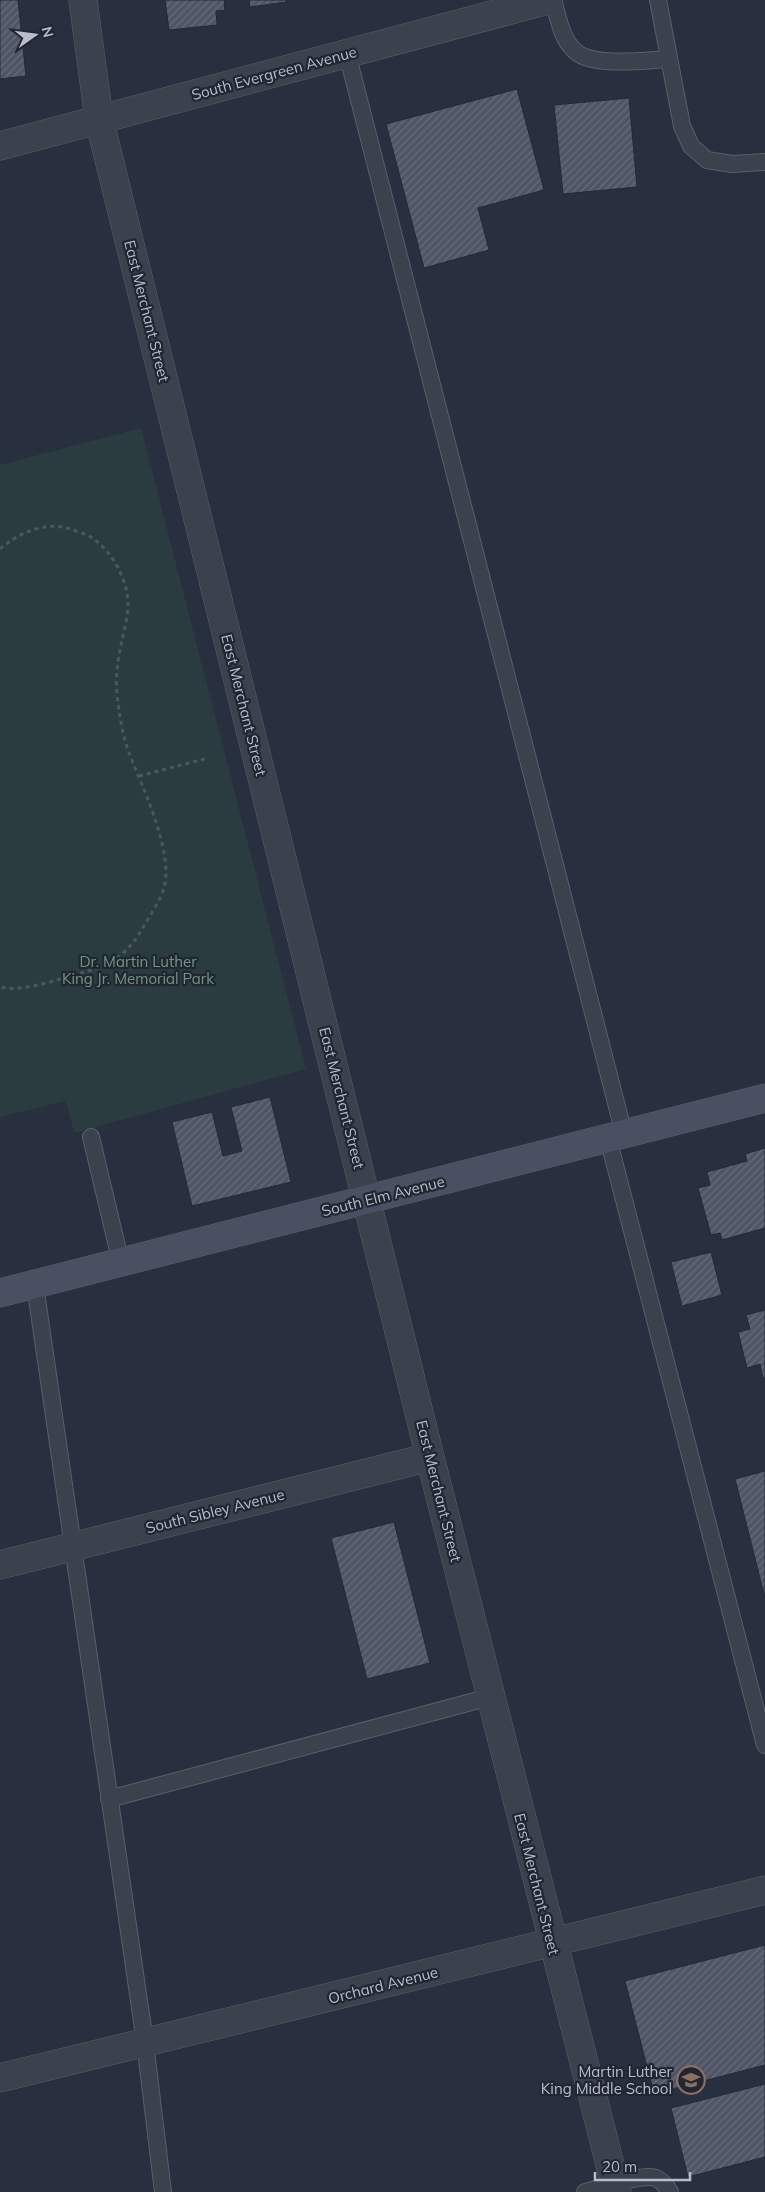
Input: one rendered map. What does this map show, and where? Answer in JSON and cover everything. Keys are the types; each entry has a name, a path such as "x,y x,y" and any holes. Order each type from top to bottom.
{"street":[{"name":"East Merchant Street","path":"83,0 99,119 430,1457 552,1944 616,2188"},
{"name":"South Evergreen Avenue","path":"0,146 548,0"},
{"name":"South Elm Avenue","path":"0,1293 765,1098"},
{"name":"South Sibley Avenue","path":"0,1565 430,1457"},
{"name":"Orchard Avenue","path":"0,2078 552,1944 765,1890"}],"lane":[{"path":"553,0 564,36 574,51 600,61 669,59"},
{"path":"658,0 682,126 691,146 707,160 732,164 765,162"},
{"path":"347,54 765,1744"},
{"path":"91,1137 121,1262"},
{"path":"35,1284 145,2042 163,2192"},
{"path":"109,1799 490,1697"},
{"path":"585,2192 616,2188 639,2178 655,2178 667,2186 670,2192"}],"path":[{"path":"0,549 12,538 39,528 66,527 90,536 106,550 119,569 127,592 128,609 116,673 118,703 128,750 139,776 164,850 166,871 163,891 134,943 116,960 97,968 38,984 8,989 0,987"},
{"path":"139,776 208,758"}],"green space":[{"name":"Dr. Martin Luther King Jr. Memorial Park","path":"141,428 306,1069 74,1133 66,1101 0,1117 0,465"}],"building":[{"path":"0,0 18,0 26,76 0,79"},
{"path":"165,0 224,0 225,10 216,11 217,25 169,30"},
{"path":"249,0 286,0 286,2 250,7"},
{"path":"517,89 544,190 478,208 489,250 424,268 386,124"},
{"path":"629,98 637,187 563,194 554,105"},
{"path":"270,1097 291,1182 192,1206 172,1122 212,1112 223,1156 242,1151 231,1107"},
{"path":"765,1148 765,1228 722,1240 720,1233 711,1235 698,1188 710,1185 707,1172 747,1161 745,1154"},
{"path":"711,1252 722,1295 682,1306 671,1262"},
{"path":"765,1310 765,1378 763,1378 760,1364 747,1368 738,1332 750,1329 746,1315"},
{"path":"765,1471 765,1598 735,1479"},
{"path":"394,1522 430,1663 367,1679 331,1538"},
{"path":"765,1945 765,2065 654,2094 625,1981"},
{"path":"765,2084 765,2157 688,2177 671,2108"}],"place":[{"name":"Martin Luther King Middle School","path":"691,2080"}]}
